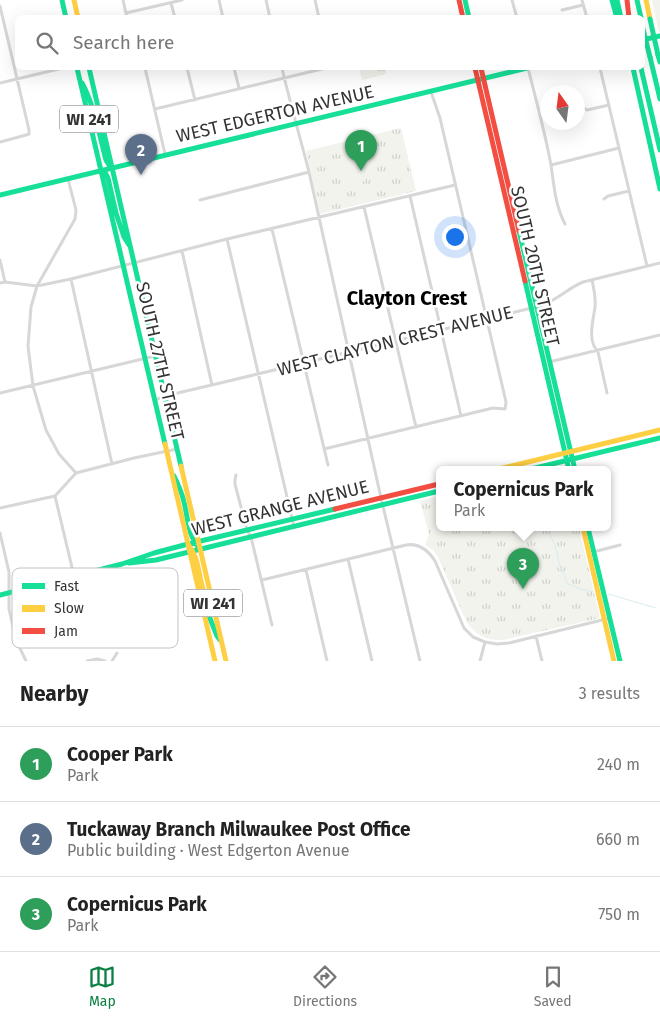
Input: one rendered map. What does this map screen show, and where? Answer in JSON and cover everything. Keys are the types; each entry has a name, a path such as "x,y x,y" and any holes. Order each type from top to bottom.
{"main road":[{"path":"62,0 65,15"},
{"path":"74,0 77,15"},
{"path":"459,0 462,15"},
{"path":"465,0 468,15"},
{"path":"612,0 616,15"},
{"path":"617,0 620,15"},
{"path":"626,0 629,15"},
{"path":"637,0 640,15"},
{"path":"646,0 660,62"},
{"path":"645,39 660,36"},
{"path":"645,37 660,99"},
{"name":"SOUTH 27TH STREET","path":"78,70 188,544"},
{"name":"SOUTH 27TH STREET","path":"89,70 226,661"},
{"name":"SOUTH 20TH STREET","path":"476,70 480,79 568,453 573,466"},
{"name":"SOUTH 20TH STREET","path":"480,70 480,79"},
{"name":"WEST EDGERTON AVENUE","path":"0,195 519,70"},
{"path":"632,70 660,189"},
{"path":"641,70 660,150"},
{"path":"80,80 86,89 106,160 112,167"},
{"path":"101,170 105,172 108,178 116,213 124,237 131,248"},
{"path":"512,466 660,430"},
{"path":"543,466 660,438"},
{"path":"592,447 594,454"},
{"path":"546,458 547,465"},
{"name":"SOUTH 20TH STREET","path":"569,466 570,460"},
{"path":"171,472 177,482 197,542"},
{"name":"WEST GRANGE AVENUE","path":"128,563 154,553 188,544 436,485"},
{"name":"WEST GRANGE AVENUE","path":"107,568 128,563 156,560 436,492"},
{"path":"400,493 402,500"},
{"path":"360,503 361,510"},
{"path":"584,531 620,661"},
{"path":"589,531 614,661"},
{"path":"220,537 221,544"},
{"path":"188,544 192,551 202,585 215,614"},
{"name":"WI 241","path":"192,551 215,661"},
{"path":"154,553 156,560"},
{"name":"WEST GRANGE AVENUE","path":"0,595 12,592"},
{"path":"202,605 205,606 217,636 222,643"}],"street":[{"path":"123,0 127,15"},
{"path":"130,15 182,0"},
{"path":"218,0 222,15"},
{"path":"266,0 269,15"},
{"path":"315,0 318,15"},
{"path":"512,0 515,15"},
{"path":"582,0 585,15"},
{"path":"171,2 174,15"},
{"path":"562,10 583,5"},
{"path":"0,6 15,67"},
{"path":"0,142 29,134 16,70"},
{"path":"0,84 55,70"},
{"path":"145,70 166,154"},
{"path":"188,70 195,100"},
{"path":"234,70 239,88"},
{"path":"282,70 309,172 392,549 420,661"},
{"path":"155,109 318,70"},
{"path":"528,70 550,165 555,198 565,224"},
{"path":"600,70 647,266"},
{"path":"324,450 493,408 505,410 506,402 440,118 430,91"},
{"path":"585,109 609,105"},
{"path":"550,165 619,148"},
{"path":"200,200 309,172"},
{"path":"68,178 76,210 75,219 37,286 30,307 28,346 33,386 46,430 59,454 76,473"},
{"path":"0,283 37,286 71,279 227,239 455,185"},
{"path":"604,199 608,196 629,191"},
{"path":"410,196 461,416"},
{"path":"364,207 416,427"},
{"path":"272,229 328,465"},
{"path":"227,239 294,527"},
{"path":"182,251 212,385"},
{"path":"0,260 5,282"},
{"name":"WEST CLAYTON CREST AVENUE","path":"154,400 534,307 553,301 578,284 660,263"},
{"path":"71,279 112,464"},
{"path":"592,280 595,299 592,333 594,348 598,352 607,393"},
{"path":"547,362 660,335"},
{"path":"0,393 156,356"},
{"path":"0,508 55,496 76,473 177,449"},
{"path":"236,475 234,480 247,530 252,537 272,626"},
{"path":"55,496 72,568"},
{"path":"0,533 9,572 8,593 12,619"},
{"path":"262,580 416,545 431,554 464,628 473,637 485,642 502,644 607,619"},
{"path":"597,551 620,545"},
{"path":"348,559 372,661"},
{"path":"306,570 328,661"},
{"path":"536,636 542,661"},
{"path":"480,661 485,642"},
{"path":"20,648 26,661"},
{"path":"112,661 117,653"},
{"path":"87,661 97,659 105,661"}],"green space":[{"path":"652,0 660,0 660,32 659,32"},
{"path":"360,70 385,70 386,74 362,80"},
{"path":"401,128 416,191 320,214 306,151"},
{"path":"357,157 361,157 365,181 342,187 340,176 344,164"},
{"path":"436,497 436,531 580,531 600,618 503,640 486,638 477,633 466,621 438,557 433,550 425,545 429,534 420,501"},
{"path":"475,602 478,614 470,616 468,604"}],"waterway":[{"path":"550,531 560,566 568,584 593,592"},
{"path":"608,594 656,608"}],"traffic: fast":[{"path":"62,0 65,15"},
{"path":"465,0 468,15"},
{"path":"612,0 616,15"},
{"path":"617,0 620,15"},
{"path":"637,0 640,15"},
{"path":"650,19 658,55"},
{"path":"645,39 660,36"},
{"path":"645,37 650,57"},
{"path":"658,55 660,62"},
{"path":"650,57 660,99"},
{"path":"77,70 165,444"},
{"path":"89,70 181,466"},
{"path":"0,195 519,70"},
{"path":"633,70 660,189"},
{"path":"641,70 660,150"},
{"path":"82,83 93,111 106,160 112,167"},
{"path":"101,170 105,172 108,178 116,213 124,237 129,245"},
{"path":"519,231 574,466"},
{"path":"525,281 568,466"},
{"path":"544,466 660,438"},
{"path":"174,476 183,499 190,532 199,548"},
{"path":"129,563 156,560 436,492"},
{"path":"106,568 188,544 335,509"},
{"path":"589,531 620,661"},
{"path":"0,595 12,592"},
{"path":"202,605 205,606 220,640"}],"traffic: slow":[{"path":"74,0 77,15"},
{"path":"646,0 650,19"},
{"path":"512,466 660,430"},
{"path":"165,444 215,661"},
{"path":"181,466 226,661"},
{"path":"584,531 614,661"},
{"path":"188,544 195,557 203,589 213,611"}],"traffic: jam":[{"path":"459,0 462,15"},
{"path":"627,0 629,15"},
{"path":"475,70 525,281"},
{"path":"481,70 519,231"},
{"path":"335,509 436,485"}],"place":[{"name":"Cooper Park","path":"361,171"},
{"name":"Tuckaway Branch Milwaukee Post Office","path":"141,175"},
{"name":"Copernicus Park","path":"523,589"}],"district":[{"name":"Clayton Crest","path":"407,298"}]}
